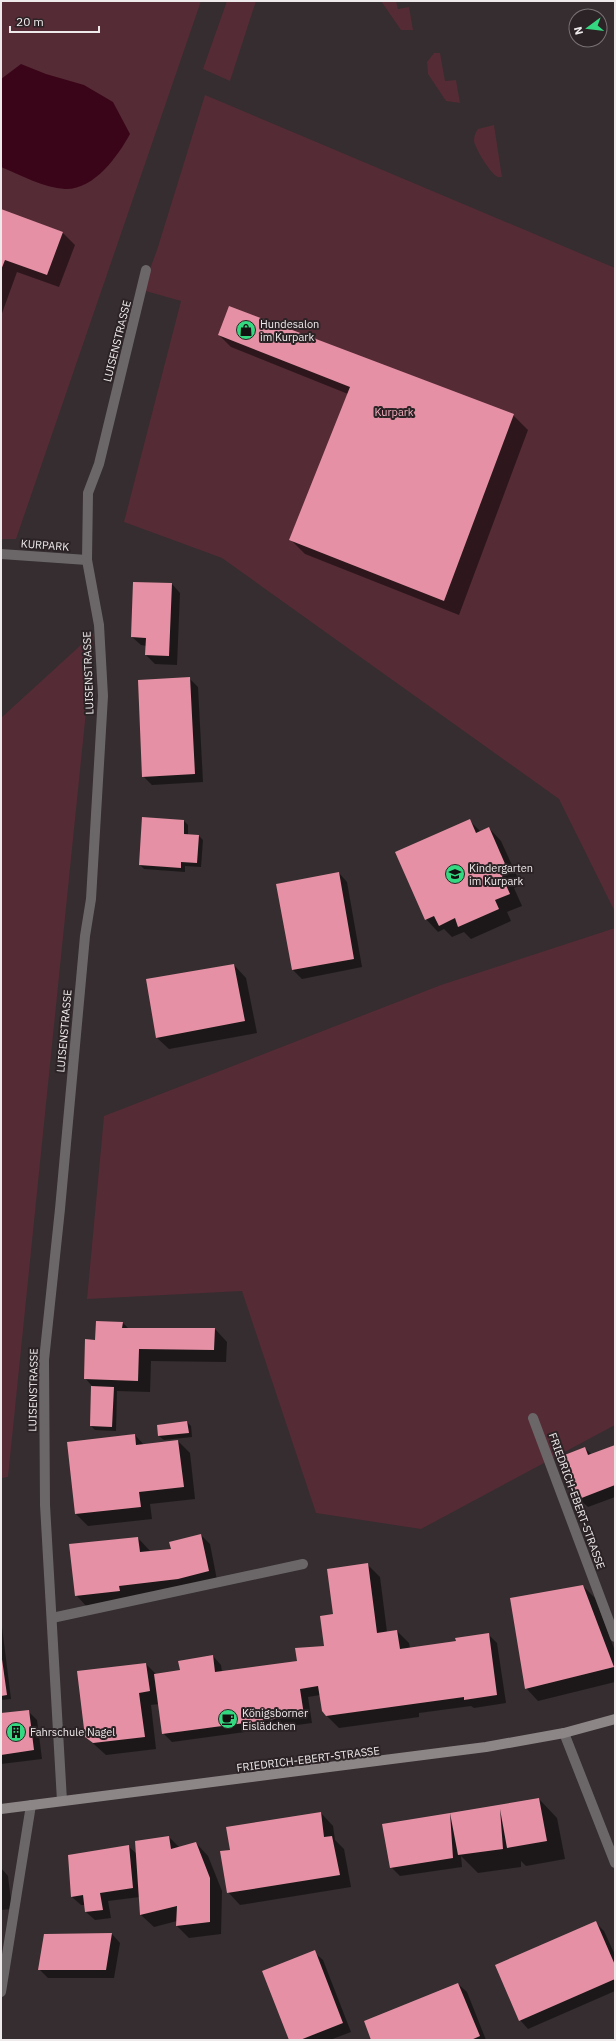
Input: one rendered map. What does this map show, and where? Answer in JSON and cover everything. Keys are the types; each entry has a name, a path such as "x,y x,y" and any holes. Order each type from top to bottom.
{"main road":[{"name":"FRIEDRICH-EBERT-STRASSE","path":"1,1809 410,1758 486,1747 564,1733 615,1719"}],"street":[{"name":"LUISENSTRASSE","path":"62,1801 45,1505 44,1360 60,1209 85,936 91,899 103,696 99,625 87,560 88,493 99,464 146,270"},
{"name":"KURPARK","path":"1,554 87,560"},
{"name":"FRIEDRICH-EBERT-STRASSE","path":"533,1418 615,1637"},
{"path":"52,1618 303,1564"},
{"path":"564,1733 615,1863"},
{"path":"1,1992 31,1805"}],"green space":[{"path":"1,1 201,1 16,539 1,539"},
{"path":"227,1 256,1 230,81 203,69"},
{"path":"381,1 396,1 398,9 409,7 413,30 401,30"},
{"path":"434,53 440,53 445,81 456,80 460,103 446,101 428,74 427,62"},
{"name":"Kurpark","path":"205,95 615,268 615,912 559,799 222,558 124,522 181,301 142,290 157,250"},
{"path":"494,125 502,177 498,177 491,172 477,149 474,141 478,129"},
{"path":"94,633 8,1477 1,1478 1,718"},
{"path":"615,928 615,1425 421,1529 316,1513 242,1291 87,1299 104,1116 441,985"}],"shaded area":[{"path":"21,64 46,74 84,85 113,102 130,134 112,161 95,178 86,184 76,188 57,188 33,181 1,167 1,79"}],"building":[{"path":"1,209 63,232 47,275 5,260 1,270"},
{"path":"229,306 514,414 444,601 289,540 350,387 218,335"},
{"path":"133,582 172,583 169,656 145,655 146,638 131,637"},
{"path":"190,677 195,774 142,777 138,680"},
{"path":"142,817 184,820 184,834 199,835 197,863 181,862 181,868 139,865"},
{"name":"Kindergarten im Kurpark","path":"470,819 476,833 489,827 509,873 502,876 510,894 495,900 499,909 458,927 455,918 439,926 434,916 425,920 395,852"},
{"path":"339,872 354,959 292,970 276,884"},
{"path":"234,964 245,1021 156,1038 146,979"},
{"path":"96,1321 123,1322 122,1328 215,1328 214,1350 139,1349 138,1381 84,1379 85,1339 95,1340"},
{"path":"91,1386 114,1387 112,1427 90,1426"},
{"path":"187,1421 189,1433 158,1436 157,1425"},
{"path":"135,1434 136,1445 178,1440 184,1487 139,1492 141,1507 75,1514 67,1442"},
{"path":"615,1445 615,1485 579,1499 562,1456 585,1447 588,1455"},
{"path":"201,1534 209,1571 178,1579 119,1586 120,1591 75,1596 69,1544 138,1537 140,1552 171,1549 169,1542"},
{"path":"368,1563 377,1633 397,1630 400,1649 456,1641 455,1638 489,1633 497,1695 464,1700 464,1697 326,1716 322,1711 318,1686 300,1689 304,1715 162,1734 154,1674 180,1670 178,1661 213,1655 215,1672 297,1661 295,1648 324,1646 320,1616 333,1614 327,1569"},
{"path":"583,1585 614,1667 525,1689 510,1598"},
{"path":"1,1652 7,1695 1,1696"},
{"path":"146,1663 150,1691 139,1693 145,1737 93,1743 85,1737 77,1671"},
{"name":"Fahrschule Nagel","path":"29,1710 34,1750 1,1755 1,1713"},
{"path":"539,1798 547,1841 507,1848 500,1809 503,1849 458,1855 450,1813"},
{"path":"321,1812 324,1837 332,1836 340,1875 227,1893 220,1851 230,1850 226,1827"},
{"path":"450,1813 453,1858 390,1868 382,1824"},
{"path":"169,1836 171,1849 196,1842 210,1878 210,1922 176,1926 177,1906 140,1915 135,1841"},
{"path":"129,1845 133,1888 100,1893 103,1910 85,1912 83,1895 71,1897 68,1855"},
{"path":"596,1921 615,1965 615,1979 519,2021 495,1965"},
{"path":"112,1933 106,1970 38,1970 44,1934"},
{"path":"315,1950 343,2023 300,2040 289,2040 262,1971"},
{"path":"458,1983 480,2036 471,2040 371,2040 364,2021"}],"place":[{"name":"Hundesalon im Kurpark","path":"246,330"},
{"name":"Kindergarten im Kurpark","path":"455,874"},
{"name":"Königsborner Eislädchen","path":"228,1719"},
{"name":"Fahrschule Nagel","path":"16,1732"}]}
